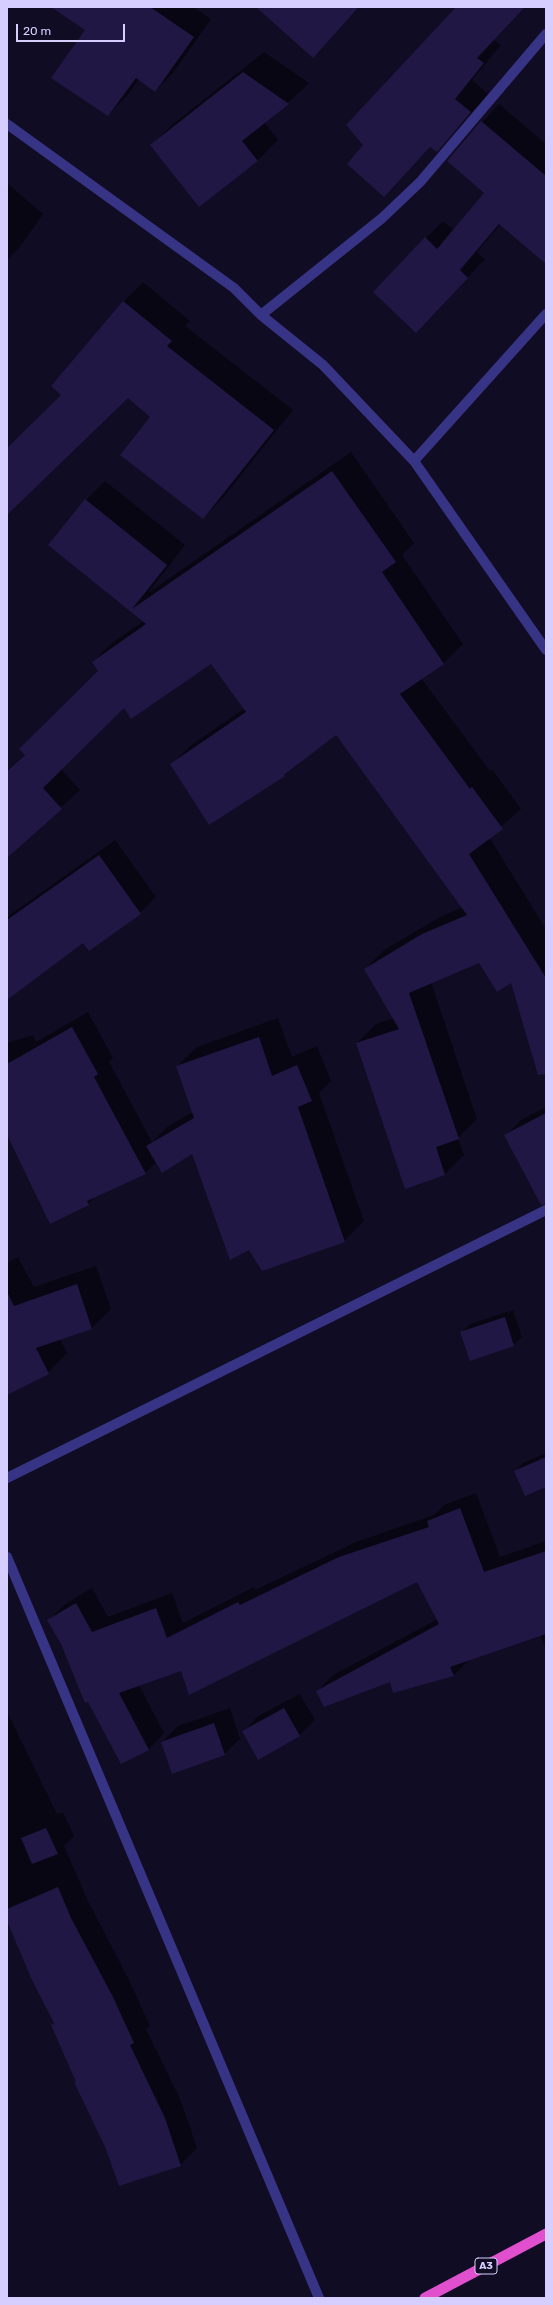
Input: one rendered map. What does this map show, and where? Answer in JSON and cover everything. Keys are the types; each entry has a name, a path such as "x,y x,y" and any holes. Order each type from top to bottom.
{"highway":[{"name":"A3","path":"425,2298 546,2234"}],"street":[{"path":"261,315 381,219 421,181 546,34"},
{"path":"7,124 234,288 261,315 323,366 414,460 546,650"},
{"path":"414,460 546,314"},
{"path":"7,1478 546,1210"},
{"path":"7,1557 319,2298"}],"building":[{"path":"51,7 150,7 194,37 155,92 136,78 108,116 51,78 85,30"},
{"path":"256,7 359,7 313,58"},
{"path":"456,7 525,7 477,58 484,63 455,99 471,112 437,152 430,147 384,197 347,164 363,145 346,125"},
{"path":"243,72 289,104 242,141 258,161 199,207 150,145"},
{"path":"481,121 546,176 546,264 499,224 460,270 468,278 416,333 373,292 425,237 437,249 484,193 447,161"},
{"path":"123,301 172,341 167,346 274,430 203,519 120,455 150,417 128,398 7,515 7,448 61,395 51,386"},
{"path":"332,471 396,562 382,572 444,664 400,694 470,789 472,787 503,829 469,854 546,978 546,1074 538,1075 511,983 497,992 479,963 409,993 459,1139 436,1147 445,1175 405,1189 356,1043 399,1029 364,969 422,934 467,915 336,735 284,775 285,776 209,825 170,764 246,712 211,664 131,719 124,708 43,788 62,809 7,858 7,771 25,755 19,749 98,671 92,662 146,624 48,545 85,499 167,565 132,609"},
{"path":"99,855 141,914 89,951 83,943 7,1000 7,920"},
{"path":"72,1027 98,1074 94,1077 146,1174 87,1201 89,1205 50,1224 7,1135 7,1064"},
{"path":"259,1037 272,1076 297,1065 312,1101 298,1107 345,1242 262,1271 249,1250 230,1260 192,1154 162,1173 146,1146 194,1118 176,1066"},
{"path":"546,1113 546,1204 541,1205 504,1135"},
{"path":"77,1284 92,1329 36,1348 49,1374 7,1395 7,1292 14,1306"},
{"path":"505,1317 514,1346 470,1361 460,1332"},
{"path":"546,1457 546,1487 525,1496 514,1471"},
{"path":"460,1508 484,1572 546,1551 546,1634 450,1667 454,1676 393,1693 390,1682 324,1707 316,1691 439,1624 417,1582 189,1695 181,1671 119,1693 149,1750 121,1764 88,1702 85,1703 61,1644 47,1620 76,1603 92,1632 156,1608 167,1638 238,1602 240,1605 339,1557 429,1527 427,1521"},
{"path":"284,1708 300,1736 258,1760 242,1731"},
{"path":"214,1723 225,1755 172,1774 161,1742"},
{"path":"46,1828 58,1854 32,1864 21,1838"},
{"path":"58,1887 71,1918 113,1997 134,2043 130,2045 165,2118 181,2166 119,2186 106,2149 74,2082 76,2082 51,2025 54,2023 32,1980 7,1921 7,1909"}]}
